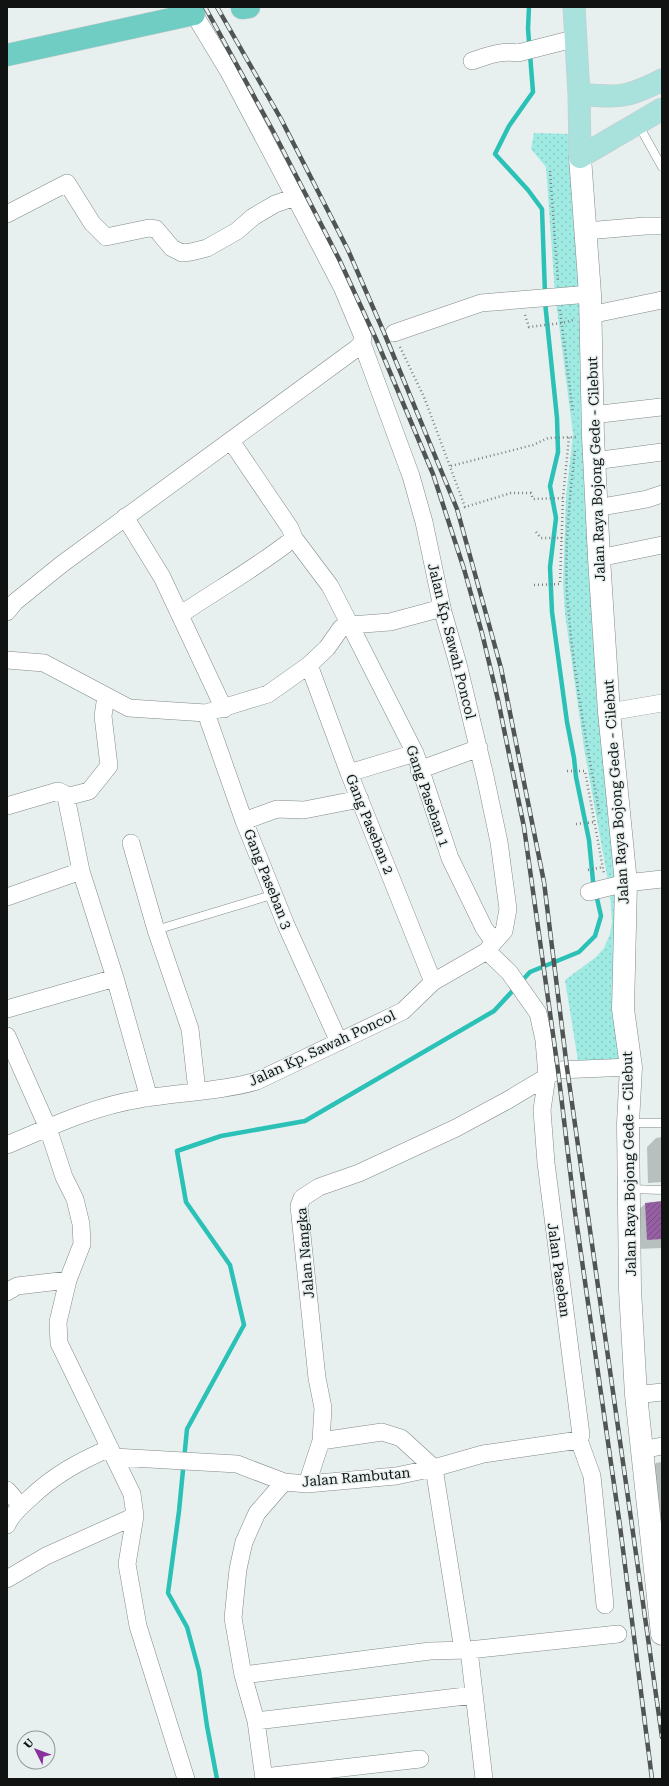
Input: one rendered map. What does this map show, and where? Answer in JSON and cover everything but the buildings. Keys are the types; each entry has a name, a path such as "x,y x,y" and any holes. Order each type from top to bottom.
{"highway":[{"path":"7,55 194,14"}],"main road":[{"name":"Jalan Raya Bojong Gede - Cilebut","path":"574,7 577,38 580,157 590,304 583,414 594,461 609,712 606,888 631,1067 628,1123 630,1290 636,1395 652,1448 662,1634"},
{"path":"579,94 621,97 654,84 662,66"},
{"path":"580,157 647,121 662,109"}],"street":[{"name":"Jalan Kp. Sawah Poncol","path":"7,1145 87,1112 149,1098 197,1091 232,1088 257,1081 403,1011 433,982 490,946 504,932 508,910 499,842 458,664 442,608 424,522 411,476 362,343 363,337 342,287 295,197 229,72 194,14"},
{"path":"472,62 486,56 509,51 518,53 577,38"},
{"path":"7,214 67,183 92,223 106,237 149,228 156,229 172,248 182,253 207,248 237,231 254,217 275,204 295,197"},
{"path":"586,231 662,226"},
{"path":"394,333 481,303 556,297 590,304 662,300"},
{"path":"7,612 15,602 124,518 231,441 362,343"},
{"path":"583,414 661,407"},
{"name":"Gang Paseban 1","path":"231,441 290,528 294,538 330,586 415,752 450,858 484,928 490,946"},
{"path":"594,461 662,452"},
{"path":"596,508 647,499 662,494"},
{"path":"124,518 162,577 224,709"},
{"path":"180,615 213,592 259,564 294,538"},
{"path":"599,558 662,545"},
{"path":"7,660 44,662 128,708 206,713 224,709 268,694 310,665 327,648 341,628 350,625 390,622 442,608"},
{"name":"Gang Paseban 2","path":"310,665 349,773 433,982"},
{"path":"66,797 89,791 109,766 103,716 106,696"},
{"path":"609,712 662,703"},
{"name":"Gang Paseban 3","path":"206,713 244,821 286,924 339,1042"},
{"path":"420,770 478,748"},
{"path":"349,773 415,752"},
{"path":"7,806 58,792 63,793 66,797 81,871 115,978 149,1098"},
{"path":"244,821 277,809 304,810 360,799"},
{"path":"131,843 156,930 190,1029 197,1091"},
{"path":"7,897 81,871"},
{"path":"606,888 662,879"},
{"name":"Jalan Paseban","path":"490,946 538,1013 544,1040 548,1076 542,1110 546,1163 581,1435 579,1440 592,1476 605,1605"},
{"path":"7,1009 115,978"},
{"path":"7,1036 48,1128 64,1177 75,1199 81,1224 82,1244 68,1280 58,1322 59,1343 132,1494 135,1516 127,1564 138,1626 186,1779"},
{"path":"548,1076 558,1070 567,1068 631,1067"},
{"name":"Jalan Nangka","path":"307,1484 320,1441 323,1408 317,1378 299,1214 299,1206 302,1198 319,1187 359,1173 456,1128 508,1100 548,1076"},
{"path":"7,1292 17,1286 68,1280"},
{"path":"636,1395 662,1392"},
{"path":"320,1441 382,1432 401,1438 434,1468 474,1695 484,1779"},
{"name":"Jalan Rambutan","path":"112,1453 174,1461 237,1464 284,1482 307,1484 396,1476 434,1468 483,1454 579,1440"},
{"path":"7,1525 21,1506 48,1481 81,1460 112,1453"},
{"path":"284,1482 257,1513 244,1542 233,1618 243,1675 256,1721 264,1778 420,1759"},
{"path":"7,1490 21,1506"},
{"path":"7,1579 46,1556 135,1516"},
{"path":"243,1675 430,1651 466,1650 618,1634"},
{"path":"256,1721 474,1695"}],"lane":[{"path":"647,121 662,167"},
{"path":"156,930 275,894"},
{"path":"628,1123 662,1123"},
{"path":"628,1189 662,1190"}],"path":[{"path":"550,171 556,297 583,414"},
{"path":"534,327 562,323"},
{"path":"394,333 424,397 451,466 465,507 511,493 531,493 533,499 541,500 563,498"},
{"path":"575,429 576,437 567,536 568,604 585,730 600,818"},
{"path":"451,466 533,445 548,438 569,437 563,498 560,584 534,585"},
{"path":"536,532 541,538 562,538"},
{"path":"567,771 586,771 606,888"},
{"path":"576,824 595,822"},
{"path":"588,870 603,867"}],"shaded area":[{"path":"534,133 569,134 574,137 616,881 621,1063 578,1061 565,980 596,957 604,948 610,934 612,922 610,892 584,748 565,614 563,584 566,497 573,434 555,294 546,167 531,149"}],"waterway":[{"path":"529,7 528,29 533,92 509,126 495,154 528,190 542,209 545,294"},
{"path":"217,1779 199,1671 187,1627 168,1593 179,1511 187,1429 244,1325 230,1265 186,1202 177,1151 221,1136 305,1121 494,1011 530,972 579,952 595,936 601,916 593,881 589,840 576,777 567,722 552,612 550,567 556,518 550,486 558,452 557,418 545,302"}],"railway":[{"path":"205,7 273,131 339,259 376,339 433,474 464,569 482,633 498,700 524,827 558,1070 575,1212 620,1526 652,1779"},
{"path":"217,7 281,119 348,250 385,335 457,509 501,668 544,882 567,1068 662,1737"}]}
